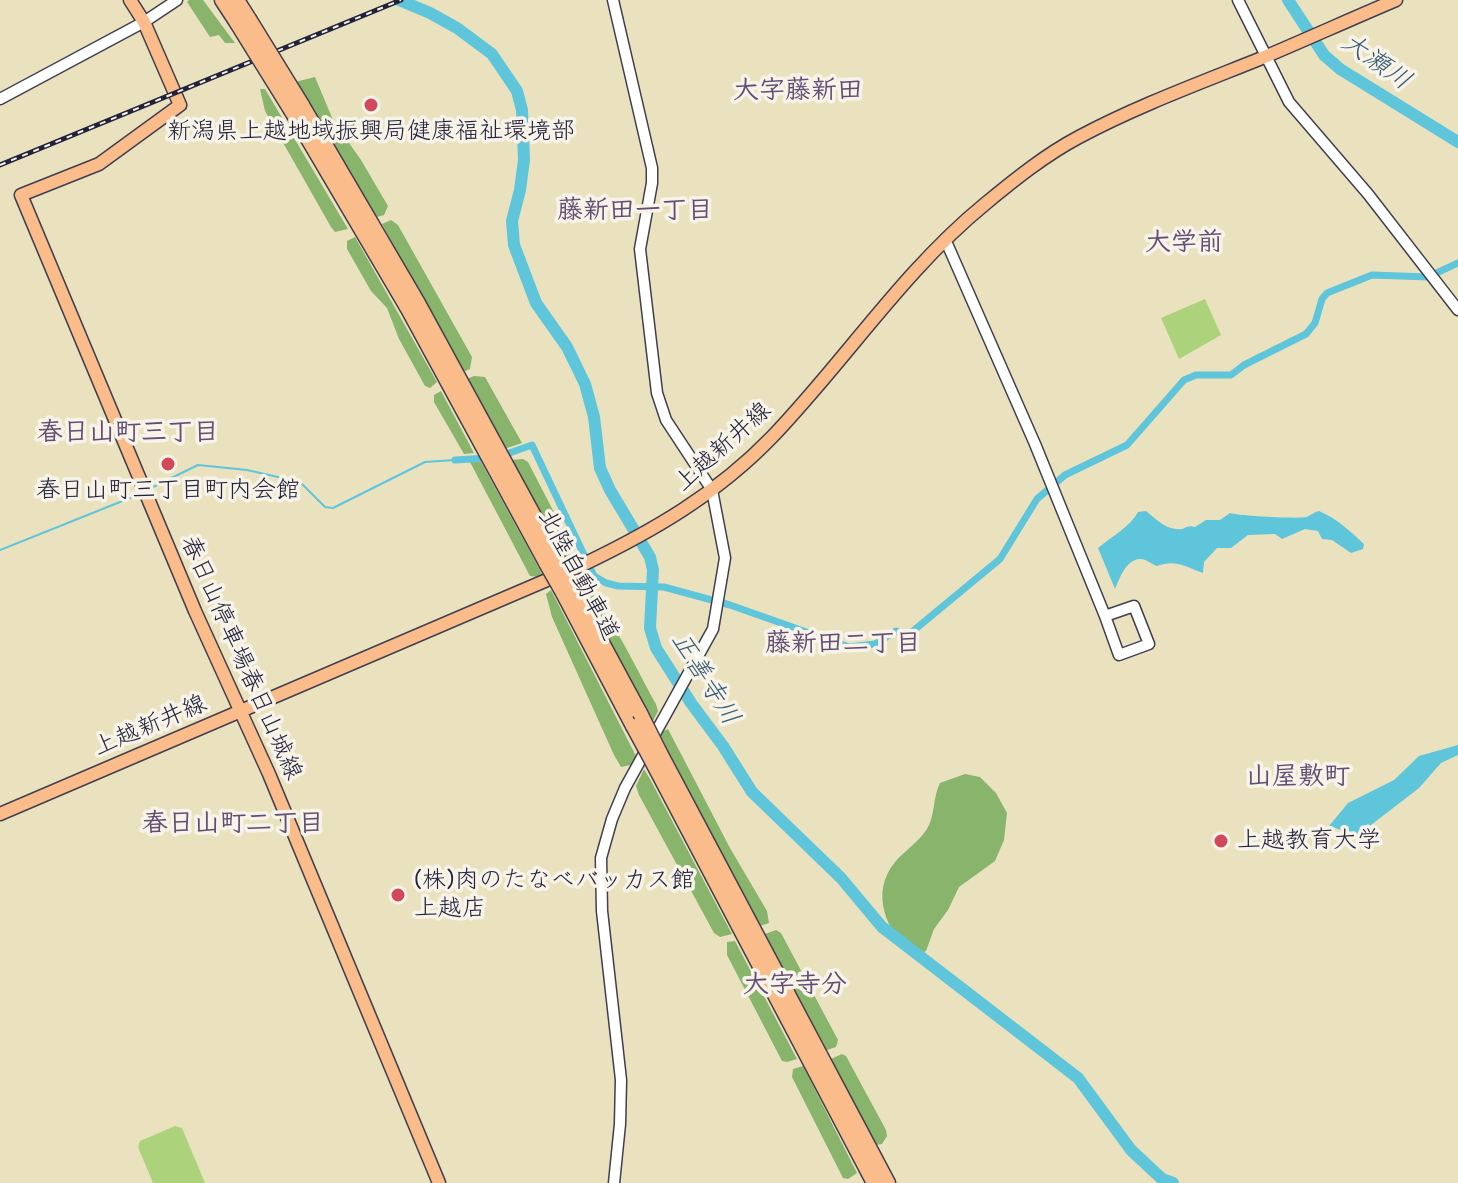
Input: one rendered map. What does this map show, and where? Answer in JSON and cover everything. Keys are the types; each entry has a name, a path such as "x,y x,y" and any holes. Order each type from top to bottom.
{"highway":[{"name":"北陸自動車道","path":"222,0 243,21 296,107 552,560 888,1183"},
{"name":"北陸自動車道","path":"237,0 243,21"},
{"name":"北陸自動車道","path":"656,756 873,1180"}],"main road":[{"path":"130,0 144,22"},
{"name":"上越新井線","path":"0,814 623,545 691,507 772,437 829,375 898,289 945,239 1031,168 1075,139 1131,111 1396,0"},
{"name":"春日山停車場春日山城線","path":"144,22 180,105 99,164 21,195 439,1183"}],"street":[{"path":"0,99 144,22 177,0"},
{"path":"613,0 652,168 640,249 657,393 670,427 712,490 725,558 713,629 625,788 601,858 602,911 621,1080 614,1183"},
{"path":"1238,0 1289,102 1368,194 1458,310"},
{"path":"945,239 1035,444 1119,655 1149,644 1134,606 1105,616"}],"green space":[{"path":"203,0 235,43 225,43 219,35 210,37 187,2"},
{"path":"315,77 333,120 388,206 384,215 377,217 295,82"},
{"path":"260,89 265,89 348,229 335,232 331,227 265,111"},
{"path":"391,220 398,225 472,357 470,369 463,372 382,224"},
{"path":"355,237 437,382 430,388 425,386 399,339 387,308 371,291 347,249 347,241"},
{"path":"1205,299 1221,335 1179,359 1161,318"},
{"path":"485,377 522,443 504,449 467,379"},
{"path":"441,391 474,453 464,454 434,402 434,395"},
{"path":"523,459 528,462 560,524 570,557 566,565 510,460"},
{"path":"480,460 542,574 538,577 530,576 470,462"},
{"path":"579,579 599,602 656,704 658,711 652,723 575,581"},
{"path":"551,590 636,756 631,765 621,767 614,755 552,617 546,594"},
{"path":"668,729 767,911 769,923 760,926 659,733"},
{"path":"644,769 732,934 720,937 714,933 639,795 636,786"},
{"path":"965,774 980,777 996,793 1007,813 1004,840 995,861 959,887 934,929 926,951 913,957 889,924 884,912 883,887 895,862 926,830 940,783"},
{"path":"776,930 781,933 838,1040 836,1047 827,1050 765,934"},
{"path":"735,941 797,1059 782,1061 727,955 727,942"},
{"path":"842,1054 846,1056 886,1130 887,1136 882,1144 876,1145 831,1059"},
{"path":"803,1066 857,1173 848,1179 843,1178 792,1077 793,1069"},
{"path":"175,1126 182,1128 205,1183 153,1183 138,1147 140,1141"}],"water":[{"path":"1146,511 1164,525 1179,529 1195,527 1206,520 1220,520 1230,513 1302,518 1319,511 1337,521 1364,544 1363,549 1351,553 1332,540 1322,539 1318,531 1305,529 1282,539 1275,534 1248,535 1231,548 1217,548 1204,562 1203,573 1186,566 1157,566 1144,559 1134,560 1115,589 1098,548 1125,527 1138,512"},
{"path":"1458,745 1458,755 1441,763 1419,788 1362,832 1356,835 1329,826 1348,803 1394,780 1419,756"}],"waterway":[{"name":"正善寺川","path":"399,0 457,28 492,54 517,91 522,110 524,160 512,221 514,245 536,303 567,347 585,384 594,417 600,468 650,557 653,570 650,628 656,648 691,703 752,792 841,878 882,927 1078,1078 1131,1150 1162,1179 1173,1183"},
{"name":"大瀬川","path":"1288,0 1324,55 1340,69 1458,142"},
{"path":"501,456 532,445 594,576 606,583 664,587 730,605 849,647 875,644 896,631 907,636 1000,559 1037,499 1065,475 1127,445 1184,380 1196,375 1231,375 1244,365 1306,334 1315,323 1322,299 1327,293 1372,275 1428,277 1458,263"},
{"path":"455,460 489,458"},
{"path":"149,489 198,465 247,470 300,482 325,507 333,508 425,462 455,460"},
{"path":"0,550 140,494"}],"railway":[{"path":"0,165 401,0"}],"place":[{"name":"新潟県上越地域振興局健康福祉環境部","path":"371,105"},
{"name":"春日山町三丁目町内会館","path":"168,464"},
{"name":"上越教育大学","path":"1221,841"},
{"name":"(株)肉のたなべバッカス館 上越店","path":"398,895"}],"district":[{"name":"大字藤新田","path":"798,91"},
{"name":"藤新田一丁目","path":"635,211"},
{"name":"大学前","path":"1184,243"},
{"name":"春日山町三丁目","path":"128,433"},
{"name":"藤新田二丁目","path":"843,644"},
{"name":"山屋敷町","path":"1298,777"},
{"name":"春日山町二丁目","path":"233,824"},
{"name":"大字寺分","path":"795,985"}]}
